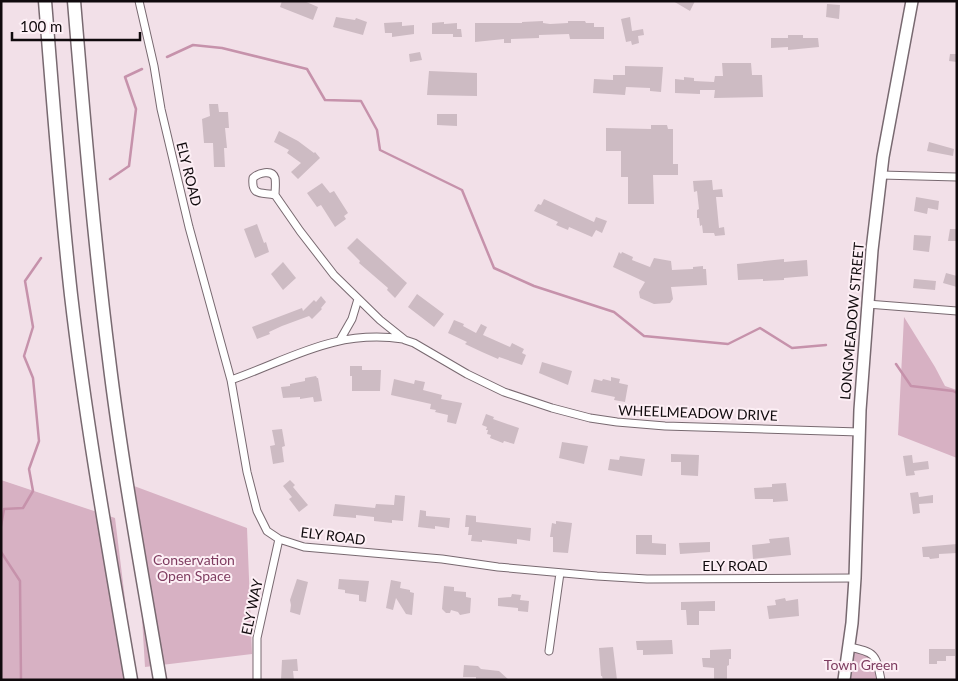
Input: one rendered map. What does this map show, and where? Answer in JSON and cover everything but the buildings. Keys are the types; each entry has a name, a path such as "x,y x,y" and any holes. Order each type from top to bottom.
{"highway":[{"path":"45,1 62,205 78,352 131,680"},
{"path":"74,1 94,230 108,352 160,680"}],"main road":[{"name":"LONGMEADOW STREET","path":"844,680 855,578 859,432 867,304 881,175 912,1"}],"street":[{"name":"ELY ROAD","path":"139,1 154,66 161,109 183,200 207,296 231,380 242,449 257,511 267,531 279,539 304,547 442,559 560,573 646,579 855,578"},
{"path":"881,175 957,177"},
{"name":"WHEELMEADOW DRIVE","path":"275,195 321,259 380,320 405,340 504,392 552,408 590,418 617,422 665,426 859,432"},
{"path":"340,340 352,319 358,299"},
{"path":"867,304 957,311"},
{"path":"231,380 310,349 340,340 356,338 405,340"},
{"name":"ELY WAY","path":"257,680 257,638 279,539"},
{"path":"549,651 560,573"},
{"path":"849,647 870,651 874,654 882,680"}],"green space":[{"path":"904,317 945,386 957,390 957,458 898,435"},
{"path":"1,480 115,518 135,680 1,680"},
{"name":"Conservation Open Space","path":"134,486 247,528 252,654 145,667"},
{"name":"Town Green","path":"849,647 870,651 881,680 844,680"}],"waterway":[{"path":"167,57 193,45 222,48 307,69 325,100 361,101 377,130 380,150 462,190 494,268 534,286 614,312 644,336 728,344 760,328 792,348 826,345"},
{"path":"110,179 129,166 136,109 125,77 142,69"},
{"path":"1,526 4,509 23,508 33,491 29,469 39,441 33,378 24,356 33,327 25,281 41,258"},
{"path":"896,364 911,386 957,393"},
{"path":"1,552 20,581 21,680"}]}
